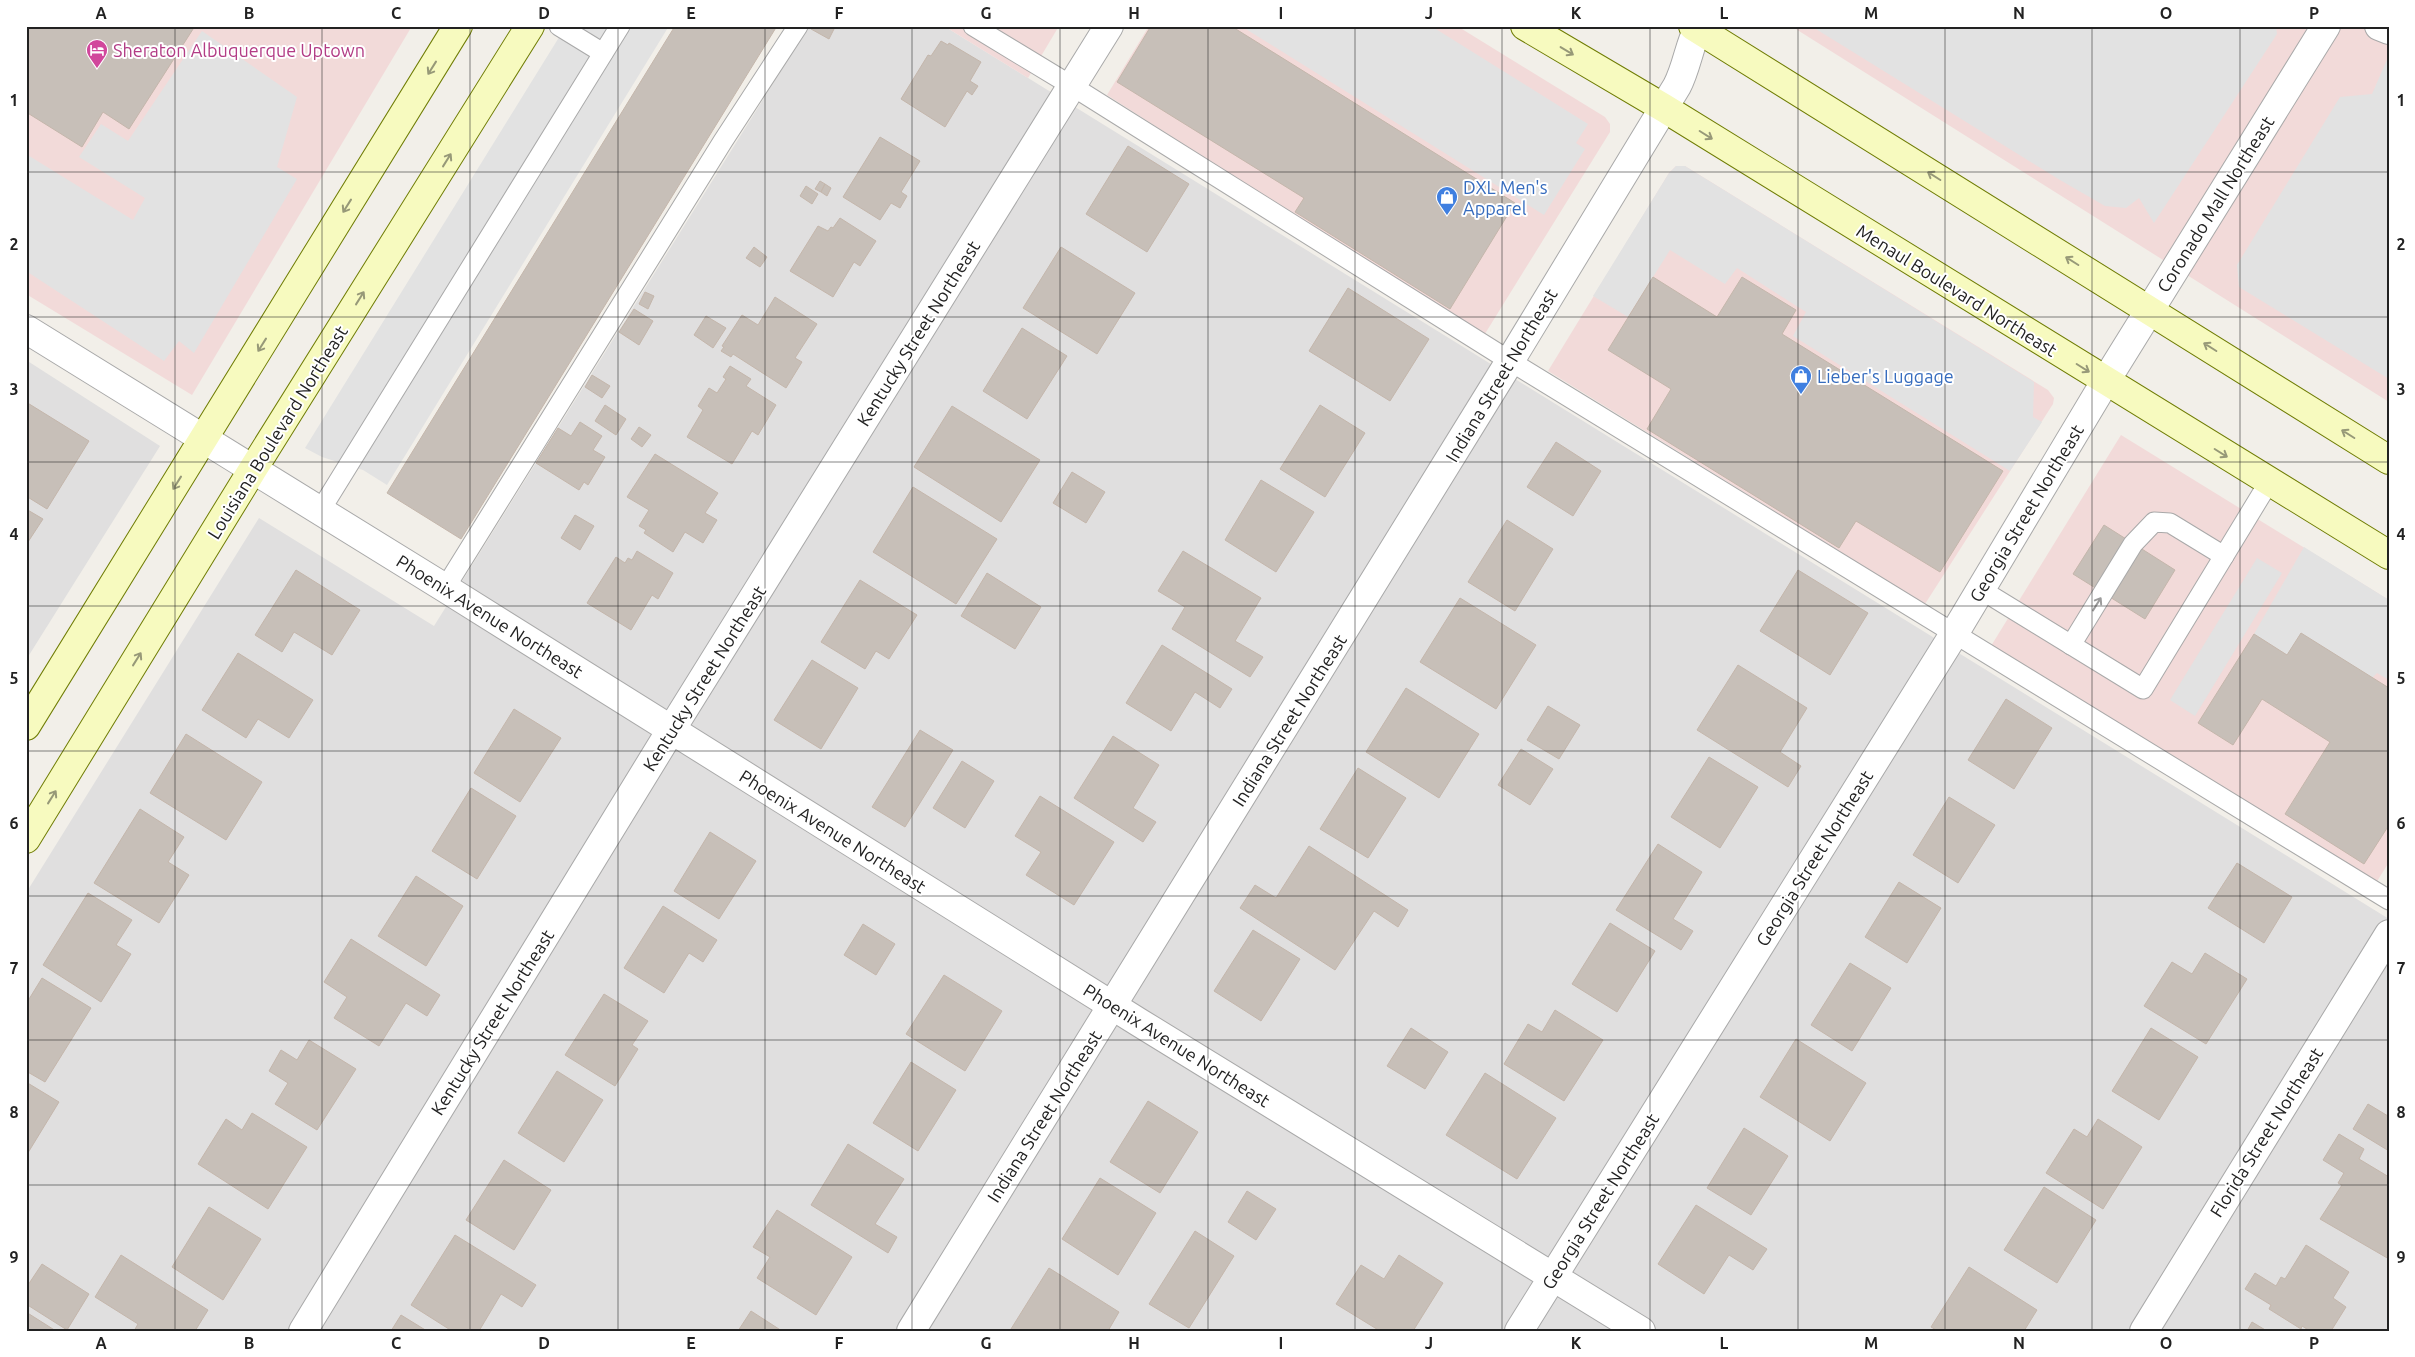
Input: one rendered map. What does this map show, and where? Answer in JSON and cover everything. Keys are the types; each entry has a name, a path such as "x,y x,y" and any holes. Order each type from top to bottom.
{"main road":[{"path":"26,726 205,439 458,26"},
{"name":"Louisiana Boulevard Northeast","path":"26,839 253,469 530,26"},
{"name":"Menaul Boulevard Northeast","path":"1525,26 1664,108 2105,382 2389,555"},
{"path":"1697,27 2389,460"}],"street":[{"name":"Kentucky Street Northeast","path":"303,1331 671,730 1109,26"},
{"name":"Coronado Mall Northeast","path":"2105,382 2326,26"},
{"path":"2379,26 2389,30"},
{"path":"1664,108 1686,69 1689,49 1697,27"},
{"name":"Indiana Street Northeast","path":"911,1331 1113,1006 1664,108"},
{"name":"Phoenix Avenue Northeast","path":"26,329 445,588 1113,1006 1641,1331"},
{"name":"Georgia Street Northeast","path":"1520,1331 1954,634 2105,382"},
{"name":"Florida Street Northeast","path":"2144,1331 2389,934"}],"lane":[{"path":"559,26 603,53"},
{"path":"320,511 620,26"},
{"path":"445,588 723,141 798,26"},
{"path":"973,26 1510,360 2389,900"},
{"path":"1980,589 2143,689 2269,482"},
{"path":"2071,645 2133,544 2154,522 2170,524 2224,556"}],"shaded area":[{"path":"26,26 412,26 192,395 26,294"},
{"path":"566,26 669,26 387,485 363,470 322,457 305,448"},
{"path":"809,26 944,26 2389,919 2389,1331 26,1331 26,893 259,518 434,626"},
{"path":"944,26 1059,26 1028,78"},
{"path":"1149,26 1457,26 1605,117 1610,124 1610,132 1483,337 1107,95"},
{"path":"1241,26 1431,26 1588,124 1576,143 1585,149 1544,215"},
{"path":"1791,26 2389,26 2389,402"},
{"path":"1811,26 2276,26 2277,34 2154,223 2139,198 2126,208 2105,206"},
{"path":"202,31 297,97 277,167 297,179 194,353 179,341 164,361 26,271 26,154 133,220 145,198 79,157 101,124 128,141"},
{"path":"2389,55 2389,379 2239,287 2237,265 2340,97 2372,94"},
{"path":"1676,166 1685,166 2048,390 2054,398 2053,404 1925,604 1548,371 1669,173"},
{"path":"1676,166 1685,166 2034,382 2033,417 2042,422 2010,471 1793,336 1806,312 1737,268 1725,284 1670,250 1628,317 1593,296 1669,173"},
{"path":"26,360 160,446 26,660"},
{"path":"2121,435 2389,600 2389,862 2376,883 1991,646"},
{"path":"2304,547 2389,600 2389,680 2377,673 2372,678 2287,655 2254,634"},
{"path":"2257,558 2282,573 2195,716 2170,700"}],"building":[{"name":"Sheraton Albuquerque Uptown","path":"26,26 195,26 129,129 103,112 82,147 26,112"},
{"path":"675,26 777,26 461,539 387,493"},
{"path":"812,26 835,27 829,39 811,29"},
{"path":"1151,26 1231,26 1515,203 1450,309 1295,212 1304,198 1117,82"},
{"path":"941,41 948,45 949,43 981,62 970,81 978,86 972,95 967,91 945,127 901,99 928,55 931,56"},
{"path":"880,137 920,161 901,192 907,196 900,208 891,203 880,220 843,197"},
{"path":"1128,146 1189,184 1147,252 1086,214"},
{"path":"820,181 825,184 821,192 815,189"},
{"path":"825,184 831,188 827,196 821,192"},
{"path":"806,186 818,194 812,204 800,196"},
{"path":"840,218 876,241 860,266 854,262 833,297 790,271 818,226 828,231 831,227 833,228"},
{"path":"754,247 767,257 760,267 746,258"},
{"path":"1061,247 1135,293 1097,354 1023,308"},
{"path":"1653,277 1717,317 1742,277 1796,310 1782,334 2003,471 1940,572 1856,521 1839,548 1647,429 1671,389 1608,350"},
{"path":"1348,288 1429,339 1390,401 1309,351"},
{"path":"645,292 654,296 648,309 639,304"},
{"path":"775,297 817,324 795,358 802,362 786,388 733,354 731,357 721,351 724,347 722,346 742,315 758,325"},
{"path":"634,309 653,321 639,345 619,332"},
{"path":"706,316 726,328 713,348 694,335"},
{"path":"1022,328 1067,356 1027,419 983,391"},
{"path":"730,366 751,379 746,386 776,405 758,435 752,431 732,464 687,437 703,410 698,406 709,388 717,393 726,379 723,377"},
{"path":"592,375 610,386 602,398 585,387"},
{"path":"26,402 89,441 47,509 26,496"},
{"path":"605,405 626,419 616,435 595,421"},
{"path":"1320,405 1365,433 1325,497 1280,469"},
{"path":"952,406 1040,460 1001,522 914,467"},
{"path":"580,422 602,436 593,450 605,457 588,485 584,482 579,490 536,463 558,428 571,436"},
{"path":"639,427 651,435 642,447 631,439"},
{"path":"1556,442 1601,471 1573,516 1527,487"},
{"path":"655,454 718,493 705,513 717,520 703,543 685,532 673,552 644,533 646,530 639,526 649,510 627,497"},
{"path":"1072,472 1105,492 1086,523 1053,503"},
{"path":"1261,480 1314,512 1276,572 1225,540"},
{"path":"913,487 997,539 956,604 873,552"},
{"path":"26,509 43,519 26,545"},
{"path":"575,515 594,526 580,550 561,538"},
{"path":"1507,520 1553,549 1515,611 1468,582"},
{"path":"2104,525 2175,570 2145,619 2073,574"},
{"path":"637,551 673,573 658,599 652,595 631,630 587,603 616,557 625,563 628,558 632,560"},
{"path":"1183,551 1261,598 1235,641 1263,657 1250,677 1172,629 1185,607 1158,591"},
{"path":"296,570 360,610 332,655 294,632 282,652 255,635"},
{"path":"1798,570 1868,613 1830,675 1760,631"},
{"path":"987,573 1041,607 1015,649 961,616"},
{"path":"860,580 917,615 889,659 876,651 865,669 821,642"},
{"path":"1460,598 1536,645 1496,709 1420,662"},
{"path":"2301,633 2389,688 2389,825 2364,864 2285,814 2330,742 2262,699 2233,745 2198,723 2254,634 2287,655"},
{"path":"1162,645 1232,689 1220,708 1195,692 1171,731 1126,703"},
{"path":"238,653 313,700 289,738 258,719 246,738 202,710"},
{"path":"812,660 858,688 821,749 774,720"},
{"path":"1738,665 1807,708 1780,752 1801,766 1788,787 1697,730"},
{"path":"1406,688 1479,734 1439,798 1366,752"},
{"path":"2006,699 2052,728 2014,789 1968,760"},
{"path":"1548,706 1580,725 1559,759 1527,740"},
{"path":"514,709 561,738 520,802 474,773"},
{"path":"920,730 953,750 905,827 872,807"},
{"path":"186,734 262,782 226,840 150,793"},
{"path":"1113,736 1159,765 1133,808 1156,822 1143,842 1074,798"},
{"path":"1521,749 1553,769 1530,805 1498,785"},
{"path":"1709,757 1758,787 1720,848 1671,817"},
{"path":"962,761 994,781 965,828 933,808"},
{"path":"1358,768 1406,798 1368,858 1320,829"},
{"path":"471,788 516,816 477,879 432,851"},
{"path":"1040,796 1114,842 1074,905 1026,875 1041,852 1015,836"},
{"path":"1949,797 1995,825 1958,883 1913,855"},
{"path":"140,809 184,837 168,862 189,875 159,923 94,883"},
{"path":"710,832 756,861 719,919 674,891"},
{"path":"1658,844 1702,872 1673,919 1693,931 1681,950 1616,910"},
{"path":"1309,846 1408,910 1398,927 1374,911 1335,970 1240,908 1255,885 1276,898"},
{"path":"2237,863 2292,897 2264,943 2208,908"},
{"path":"416,876 463,906 426,966 378,936"},
{"path":"1899,882 1941,908 1907,963 1865,937"},
{"path":"88,893 132,920 116,945 131,954 101,1002 43,965"},
{"path":"663,906 717,940 703,962 689,953 664,993 624,968"},
{"path":"1610,923 1655,951 1617,1012 1572,984"},
{"path":"863,924 895,944 876,975 844,955"},
{"path":"1253,930 1300,959 1261,1021 1214,991"},
{"path":"351,939 440,995 427,1016 406,1003 379,1046 334,1018 347,997 324,982"},
{"path":"2205,953 2247,979 2206,1044 2144,1006 2172,962 2192,974"},
{"path":"1850,963 1891,988 1852,1051 1811,1025"},
{"path":"944,975 1002,1011 965,1071 906,1034"},
{"path":"42,978 91,1008 45,1082 26,1071 26,1004"},
{"path":"604,994 648,1021 632,1045 638,1049 615,1086 565,1055"},
{"path":"1555,1010 1603,1040 1564,1101 1504,1064 1528,1024 1542,1032"},
{"path":"1411,1028 1448,1052 1425,1089 1387,1066"},
{"path":"2151,1028 2198,1057 2159,1120 2112,1091"},
{"path":"1796,1039 1866,1083 1830,1141 1760,1097"},
{"path":"309,1040 356,1069 317,1130 275,1104 288,1083 269,1071 281,1050 297,1060"},
{"path":"911,1062 956,1090 918,1151 873,1123"},
{"path":"557,1071 603,1100 564,1162 518,1133"},
{"path":"1485,1073 1556,1118 1517,1179 1446,1135"},
{"path":"26,1082 59,1102 26,1156"},
{"path":"1148,1101 1198,1132 1160,1193 1110,1162"},
{"path":"2368,1104 2389,1115 2389,1151 2353,1129"},
{"path":"252,1113 307,1147 268,1209 198,1164 226,1119 242,1130"},
{"path":"2098,1119 2142,1147 2103,1209 2046,1173 2074,1129 2087,1137"},
{"path":"1744,1128 1788,1156 1751,1215 1707,1188"},
{"path":"2339,1134 2364,1149 2359,1159 2389,1177 2389,1259 2320,1219 2342,1185 2338,1183 2344,1173 2323,1160"},
{"path":"848,1144 904,1179 875,1224 897,1237 888,1253 811,1205"},
{"path":"504,1160 551,1190 514,1250 466,1220"},
{"path":"1100,1178 1156,1213 1118,1275 1062,1239"},
{"path":"2044,1187 2096,1220 2057,1283 2004,1250"},
{"path":"1247,1191 1276,1209 1256,1240 1228,1222"},
{"path":"1696,1205 1767,1249 1753,1270 1729,1255 1704,1294 1658,1264"},
{"path":"209,1207 261,1239 223,1300 172,1267"},
{"path":"777,1210 852,1257 816,1315 757,1278 770,1257 753,1247"},
{"path":"1195,1231 1234,1256 1189,1328 1149,1304"},
{"path":"455,1235 536,1285 522,1307 501,1294 479,1331 452,1331 411,1305"},
{"path":"2306,1245 2349,1272 2333,1298 2346,1307 2331,1331 2310,1331 2302,1326 2301,1329 2269,1309 2271,1305 2245,1289 2255,1273 2276,1286 2281,1277 2285,1279"},
{"path":"121,1255 208,1310 195,1331 134,1331 138,1324 95,1297"},
{"path":"1399,1255 1443,1283 1413,1331 1380,1331 1336,1304 1361,1265 1384,1279"},
{"path":"42,1264 89,1294 67,1330 26,1304 26,1288"},
{"path":"1969,1267 2037,1310 2024,1331 1938,1331 1931,1327"},
{"path":"1049,1268 1119,1312 1108,1331 1014,1331 1011,1329"},
{"path":"751,1311 782,1331 738,1331"},
{"path":"26,1312 56,1331 26,1331"},
{"path":"401,1315 427,1331 391,1331"},
{"path":"2252,1322 2267,1331 2247,1331"}],"place":[{"name":"Sheraton Albuquerque Uptown","path":"97,69"},
{"name":"DXL Men's Apparel","path":"1447,216"},
{"name":"Lieber's Luggage","path":"1801,395"}]}
